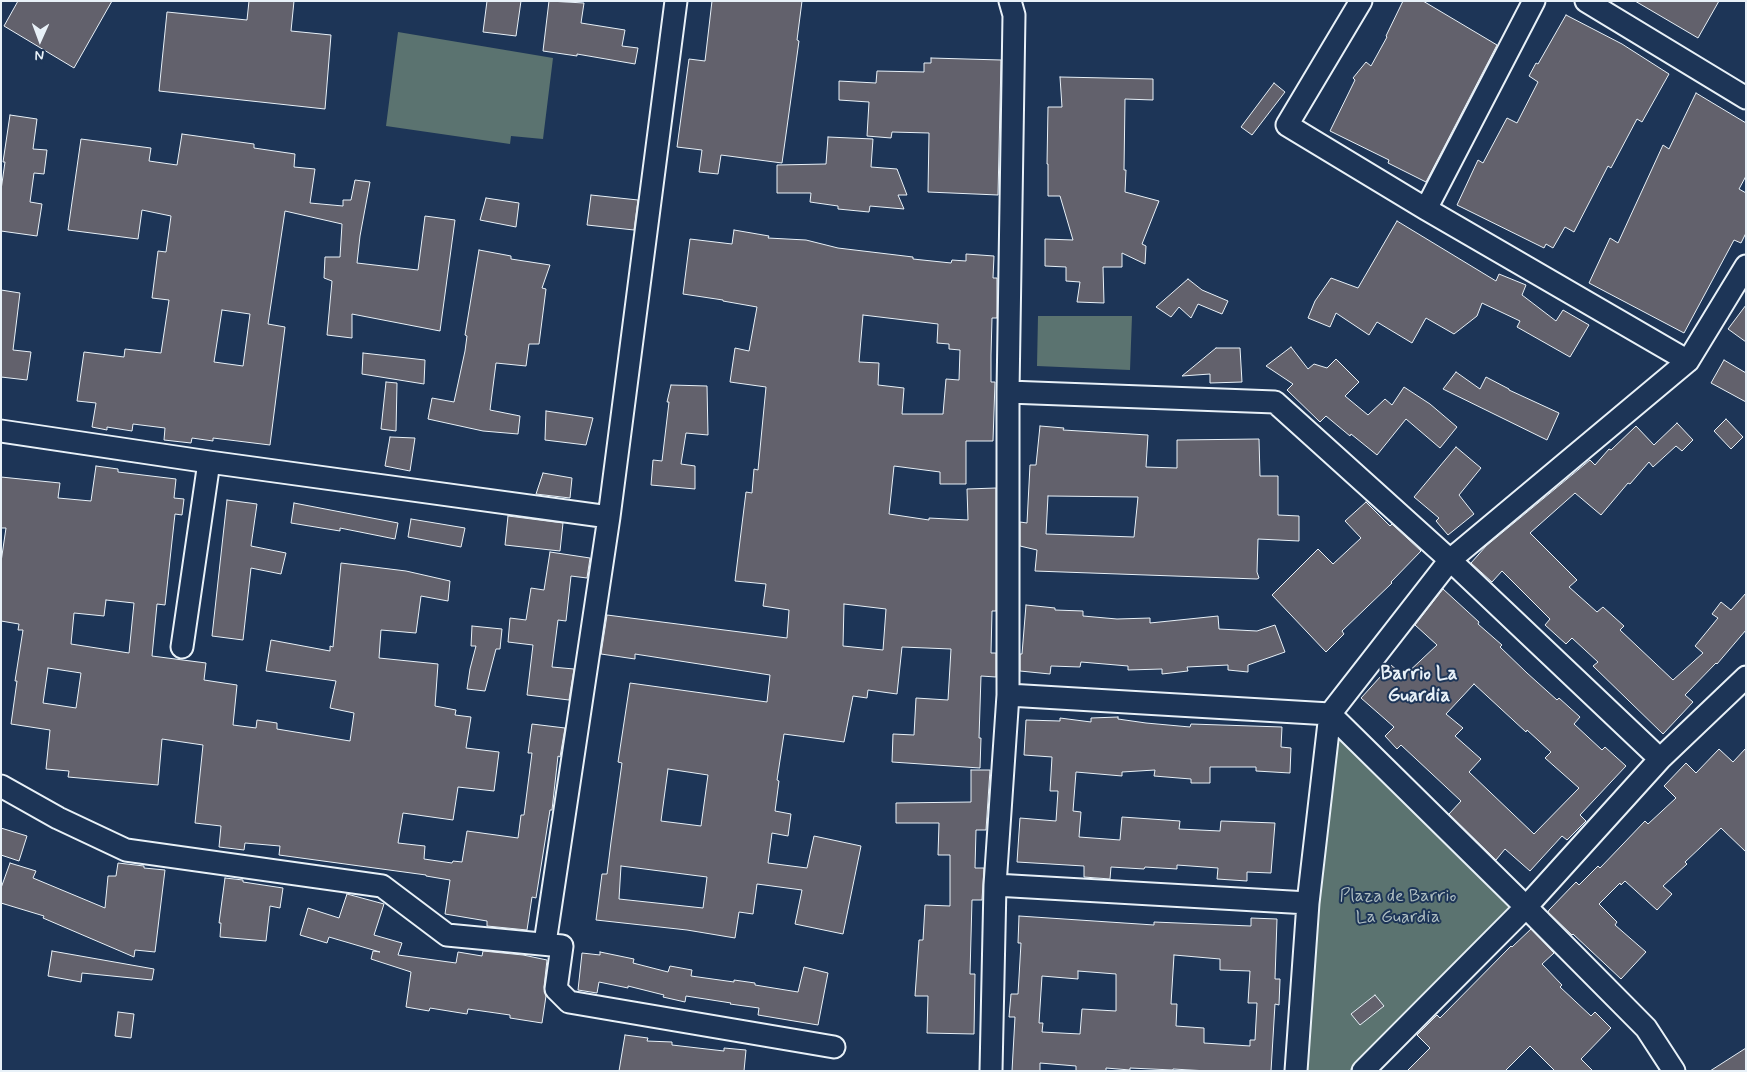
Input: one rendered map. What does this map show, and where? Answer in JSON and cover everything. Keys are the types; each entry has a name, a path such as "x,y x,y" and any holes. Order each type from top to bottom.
{"street":[{"path":"545,944 609,517 676,1"},
{"path":"991,1071 995,885 1008,695 1008,392 1014,16 1010,1"},
{"path":"1361,1 1287,125 1426,210 1688,360"},
{"path":"1426,210 1534,1"},
{"path":"1586,1 1746,98"},
{"path":"1296,1071 1308,903 1330,714 1450,560 1688,360 1746,266"},
{"path":"1008,392 1275,402 1450,560 1660,759"},
{"path":"1,430 208,462 609,517"},
{"path":"182,647 208,462"},
{"path":"1363,1071 1526,907 1660,759 1746,677"},
{"path":"1008,695 1330,714 1646,1028 1674,1071"},
{"path":"1,786 58,818 126,850 382,886 447,935 562,946 556,989 569,1002 834,1047"},
{"path":"995,885 1308,903"}],"green space":[{"path":"398,32 553,58 543,139 511,136 510,144 386,126"},
{"path":"1038,316 1132,316 1130,370 1037,366"},
{"name":"Plaza de Barrio La Guardia","path":"1330,714 1526,907 1363,1071 1296,1071"}],"building":[{"path":"18,1 112,1 74,68 4,26"},
{"path":"249,1 294,1 291,31 331,35 325,109 159,91 167,12 247,20"},
{"path":"487,1 521,1 516,36 483,32"},
{"path":"549,1 584,3 581,23 625,30 622,46 638,48 635,64 577,54 577,56 543,51"},
{"path":"712,1 802,1 797,40 799,41 782,163 721,155 718,174 699,172 702,150 677,147 689,59 705,61"},
{"path":"1403,1 1423,1 1497,45 1426,182 1388,163 1389,160 1330,131 1355,80 1353,78 1366,62 1371,66 1387,37"},
{"path":"1635,1 1719,1 1698,38"},
{"path":"1566,15 1622,44 1669,74 1642,122 1637,119 1611,168 1608,166 1574,232 1565,227 1553,248 1546,244 1544,248 1457,205 1478,160 1483,163 1507,118 1517,123 1538,82 1529,76"},
{"path":"931,58 1001,60 998,195 928,192 929,133 892,132 891,138 867,136 869,102 839,100 839,81 876,83 877,71 924,72 924,63 931,63"},
{"path":"1060,77 1153,79 1153,100 1125,99 1125,192 1159,201 1142,244 1146,246 1145,264 1122,253 1122,267 1103,267 1104,303 1077,302 1080,282 1066,281 1066,267 1045,266 1045,239 1073,240 1060,196 1048,196 1048,107 1062,107"},
{"path":"1274,83 1285,92 1252,135 1241,127"},
{"path":"1696,93 1746,123 1746,176 1739,189 1746,193 1746,233 1741,243 1734,240 1684,333 1589,283 1610,238 1618,243 1663,145 1669,149"},
{"path":"10,115 37,119 33,149 47,150 44,174 34,173 30,202 42,204 37,236 1,231 1,190 5,162 3,162"},
{"path":"182,134 254,144 254,148 295,154 294,167 315,169 310,203 343,206 343,200 351,200 355,180 370,182 357,263 418,270 425,216 455,220 440,331 352,314 352,338 327,335 332,281 324,278 325,257 340,257 342,224 285,211 268,324 285,327 270,445 213,438 213,441 192,438 191,443 164,440 165,428 133,424 132,431 92,427 96,403 77,401 84,352 124,357 125,349 161,353 169,300 152,298 158,251 166,252 171,216 142,210 138,239 68,230 81,139 151,148 149,161 177,165","holes":["222,310 250,314 243,366 214,362"]},
{"path":"828,137 873,139 871,167 897,169 907,195 898,195 904,209 870,206 869,212 838,209 838,206 810,202 811,193 777,193 777,165 826,164"},
{"path":"591,195 638,200 634,230 587,225"},
{"path":"486,198 519,203 516,227 480,220"},
{"path":"1397,221 1496,281 1499,274 1526,285 1522,295 1556,321 1563,310 1589,325 1570,357 1517,327 1520,321 1482,303 1477,316 1454,334 1426,318 1412,343 1377,322 1369,335 1336,313 1330,327 1308,318 1315,301 1331,278 1358,288"},
{"path":"734,230 769,236 768,238 806,240 838,248 951,263 952,260 966,261 966,254 994,256 993,278 997,278 997,318 992,318 991,382 995,382 993,441 966,441 966,484 940,484 940,472 894,466 889,514 929,520 929,518 968,520 967,489 996,488 996,611 992,611 991,653 996,653 996,677 981,676 980,768 892,762 893,734 914,735 916,698 948,700 951,649 902,647 897,694 868,690 867,698 853,696 844,742 784,734 777,780 779,781 775,811 791,814 788,836 772,833 768,863 807,868 814,836 861,846 843,934 795,924 802,890 757,884 753,914 739,912 735,938 687,930 596,920 602,874 607,874 622,763 618,762 630,683 767,702 770,675 635,654 635,659 601,654 607,615 787,638 789,610 763,606 766,584 735,581 746,492 752,493 754,469 758,470 766,387 730,382 735,348 749,351 757,307 683,294 690,239 732,244","holes":["863,315 938,324 937,343 949,344 949,349 960,350 959,380 946,379 943,414 902,414 904,388 878,385 879,363 859,362","844,604 886,609 883,650 843,646","668,769 708,775 701,826 661,821","621,866 707,877 703,908 619,899"]},
{"path":"479,250 511,256 511,259 550,265 542,288 546,289 539,344 529,344 526,366 496,363 490,410 520,416 518,434 483,431 428,419 432,398 454,402 465,351 467,336 465,335"},
{"path":"1188,279 1202,290 1228,301 1222,314 1198,304 1191,318 1179,307 1171,317 1156,307"},
{"path":"1,290 20,293 13,350 31,352 27,380 1,377"},
{"path":"1746,305 1746,342 1728,329"},
{"path":"1291,347 1308,369 1314,364 1327,368 1336,359 1359,382 1345,396 1368,415 1385,399 1392,405 1404,387 1430,404 1457,427 1440,448 1406,419 1377,455 1326,416 1320,422 1287,390 1293,384 1266,366"},
{"path":"1216,348 1240,348 1242,382 1210,383 1210,374 1182,376"},
{"path":"363,353 425,360 424,384 362,374"},
{"path":"1724,360 1746,373 1746,402 1711,383"},
{"path":"1456,372 1480,389 1486,377 1559,413 1547,440 1443,389"},
{"path":"386,382 397,383 396,431 381,429"},
{"path":"671,385 707,386 708,435 686,433 681,464 695,466 695,489 651,485 653,460 662,461 669,402 667,402"},
{"path":"546,411 593,418 586,445 545,440"},
{"path":"1726,419 1743,437 1731,449 1714,431"},
{"path":"1677,423 1693,440 1682,451 1676,446 1653,467 1649,462 1601,515 1575,493 1530,533 1577,580 1569,587 1597,612 1603,607 1624,626 1620,630 1673,680 1703,653 1695,646 1718,618 1712,614 1721,602 1731,610 1746,593 1746,630 1717,664 1685,695 1693,702 1663,734 1593,666 1598,662 1572,638 1566,644 1545,625 1550,619 1502,571 1492,582 1471,563 1486,546 1590,460 1595,465 1609,449 1611,450 1636,426 1654,445"},
{"path":"1040,426 1064,428 1063,430 1148,435 1146,467 1177,468 1177,440 1259,439 1260,476 1278,476 1278,515 1299,516 1299,541 1258,539 1257,572 1259,578 1257,579 1035,571 1037,550 1020,546 1020,522 1027,523 1030,465 1036,465","holes":["1048,496 1138,497 1134,537 1046,534"]},
{"path":"390,437 415,438 410,471 385,466"},
{"path":"1456,447 1481,468 1459,495 1474,514 1448,535 1436,521 1439,518 1414,497"},
{"path":"96,466 118,469 118,472 176,479 174,498 184,499 182,515 175,514 165,605 157,604 152,656 206,663 204,680 237,685 233,725 256,728 257,720 277,723 277,729 350,741 354,713 330,708 336,681 266,671 271,640 330,651 330,646 333,647 341,563 406,571 450,581 448,601 421,596 416,633 381,630 379,658 438,664 435,706 456,710 455,715 471,717 466,748 499,752 494,791 458,787 453,820 403,813 398,843 425,846 424,859 452,863 453,861 462,862 467,831 518,838 521,815 524,815 532,753 528,753 532,724 565,728 560,757 558,756 552,810 550,810 536,898 532,897 527,930 487,926 487,921 445,914 450,880 279,855 280,846 245,843 244,850 219,847 221,826 195,823 203,745 162,739 158,785 68,777 69,771 46,769 50,730 11,724 23,630 18,630 19,624 1,621 1,562 6,528 1,528 1,477 60,483 58,498 91,501","holes":["106,600 134,603 129,653 71,644 74,613 104,616","48,668 81,673 76,708 43,703"]},
{"path":"543,473 572,478 570,498 536,494"},
{"path":"227,500 257,504 251,546 286,553 281,574 251,568 243,640 212,636"},
{"path":"1366,502 1390,526 1392,524 1421,551 1392,583 1342,631 1344,634 1326,652 1272,595 1318,549 1333,564 1361,538 1345,521"},
{"path":"294,503 398,523 395,539 340,528 340,531 291,523"},
{"path":"508,516 563,523 560,551 505,545"},
{"path":"411,519 465,528 461,547 408,537"},
{"path":"550,552 590,558 587,578 571,576 566,621 558,620 552,667 574,669 569,700 527,695 533,645 508,642 510,618 526,620 531,588 544,590"},
{"path":"1443,589 1502,645 1500,647 1527,673 1557,700 1559,698 1580,717 1574,724 1602,750 1605,747 1626,766 1580,815 1586,821 1567,840 1562,836 1530,871 1505,849 1496,860 1449,814 1461,801 1401,745 1397,749 1385,736 1394,727 1361,698 1391,665 1404,676 1437,645 1415,625","holes":["1474,684 1526,732 1527,730 1551,752 1545,758 1579,788 1534,834 1469,772 1481,759 1455,736 1463,728 1446,714"]},
{"path":"1026,605 1055,608 1055,610 1083,611 1083,616 1117,619 1150,618 1150,623 1218,616 1219,629 1257,631 1275,625 1285,652 1248,665 1248,672 1228,670 1228,665 1187,667 1188,671 1162,674 1162,669 1128,670 1128,666 1081,662 1080,667 1051,666 1050,674 1020,671 1020,654 1022,654"},
{"path":"472,626 502,629 500,649 496,649 485,691 467,689 476,646 471,646"},
{"path":"1118,717 1118,719 1146,723 1190,727 1191,724 1282,727 1281,747 1291,748 1290,773 1256,771 1256,767 1210,767 1210,783 1191,783 1191,779 1154,776 1155,770 1122,772 1122,776 1076,772 1073,811 1081,812 1079,837 1120,840 1122,817 1180,821 1179,829 1220,831 1221,821 1275,823 1271,873 1247,872 1247,881 1217,879 1218,868 1177,865 1177,869 1111,867 1110,879 1084,877 1084,866 1017,862 1020,818 1056,821 1058,791 1050,791 1052,757 1024,755 1026,720 1060,721 1060,718 1091,722 1091,718"},
{"path":"1746,748 1746,852 1721,828 1663,886 1672,894 1657,910 1625,881 1621,885 1620,883 1599,904 1617,922 1615,925 1646,952 1621,979 1548,912 1549,910 1576,882 1579,885 1598,866 1600,868 1645,821 1648,824 1676,798 1664,786 1686,763 1696,773 1719,749 1733,762"},
{"path":"971,770 990,770 986,830 976,830 975,868 984,868 982,900 972,900 970,974 975,974 974,1034 927,1033 928,996 915,996 919,940 923,940 925,905 950,906 950,855 938,855 939,823 896,823 896,803 971,802"},
{"path":"1,828 27,836 19,861 1,855"},
{"path":"10,863 36,871 33,878 105,908 108,876 116,876 118,863 165,870 155,952 135,950 134,957 43,918 44,916 1,903 1,888"},
{"path":"225,878 283,888 280,908 270,906 266,941 220,937 221,923 219,923"},
{"path":"347,894 384,904 374,935 402,943 398,955 456,963 458,952 482,956 483,951 523,955 547,960 544,987 546,996 542,1023 510,1018 510,1015 468,1009 467,1014 430,1008 429,1011 406,1007 411,972 371,959 373,951 380,952 329,937 327,943 300,935 308,908 339,918"},
{"path":"1019,916 1154,925 1154,922 1251,926 1251,918 1277,919 1275,979 1280,979 1279,1005 1275,1004 1271,1071 1130,1068 1130,1070 1106,1068 1106,1071 1076,1071 1076,1066 1040,1063 1040,1071 1012,1071 1015,1017 1009,1017 1011,994 1018,994 1021,943 1018,943","holes":["1174,955 1220,959 1220,970 1250,971 1248,1003 1257,1003 1255,1040 1250,1040 1250,1046 1204,1043 1204,1028 1176,1026 1177,1004 1171,1004","1078,971 1116,974 1116,1011 1082,1009 1080,1034 1042,1032 1043,1023 1039,1023 1042,976 1078,979"]},
{"path":"1531,929 1554,953 1542,964 1562,985 1560,987 1591,1016 1595,1012 1611,1028 1581,1059 1593,1071 1555,1071 1530,1046 1505,1071 1407,1071 1430,1048 1417,1035 1437,1015 1440,1018 1511,946"},
{"path":"52,951 154,969 152,980 82,973 81,982 48,976"},
{"path":"600,952 634,959 633,963 668,972 670,966 692,970 691,976 755,983 755,985 798,992 804,967 828,973 818,1025 758,1015 759,1008 686,996 685,1002 628,986 628,988 599,982 597,993 578,990 582,953 600,955"},
{"path":"1375,995 1384,1006 1360,1025 1351,1014"},
{"path":"118,1012 134,1014 131,1038 115,1036"},
{"path":"625,1035 648,1038 647,1041 672,1042 672,1045 724,1051 724,1048 746,1050 744,1071 619,1071"},
{"path":"1746,1048 1746,1071 1710,1071"}],"district":[{"name":"Barrio La Guardia","path":"1419,686"}]}
